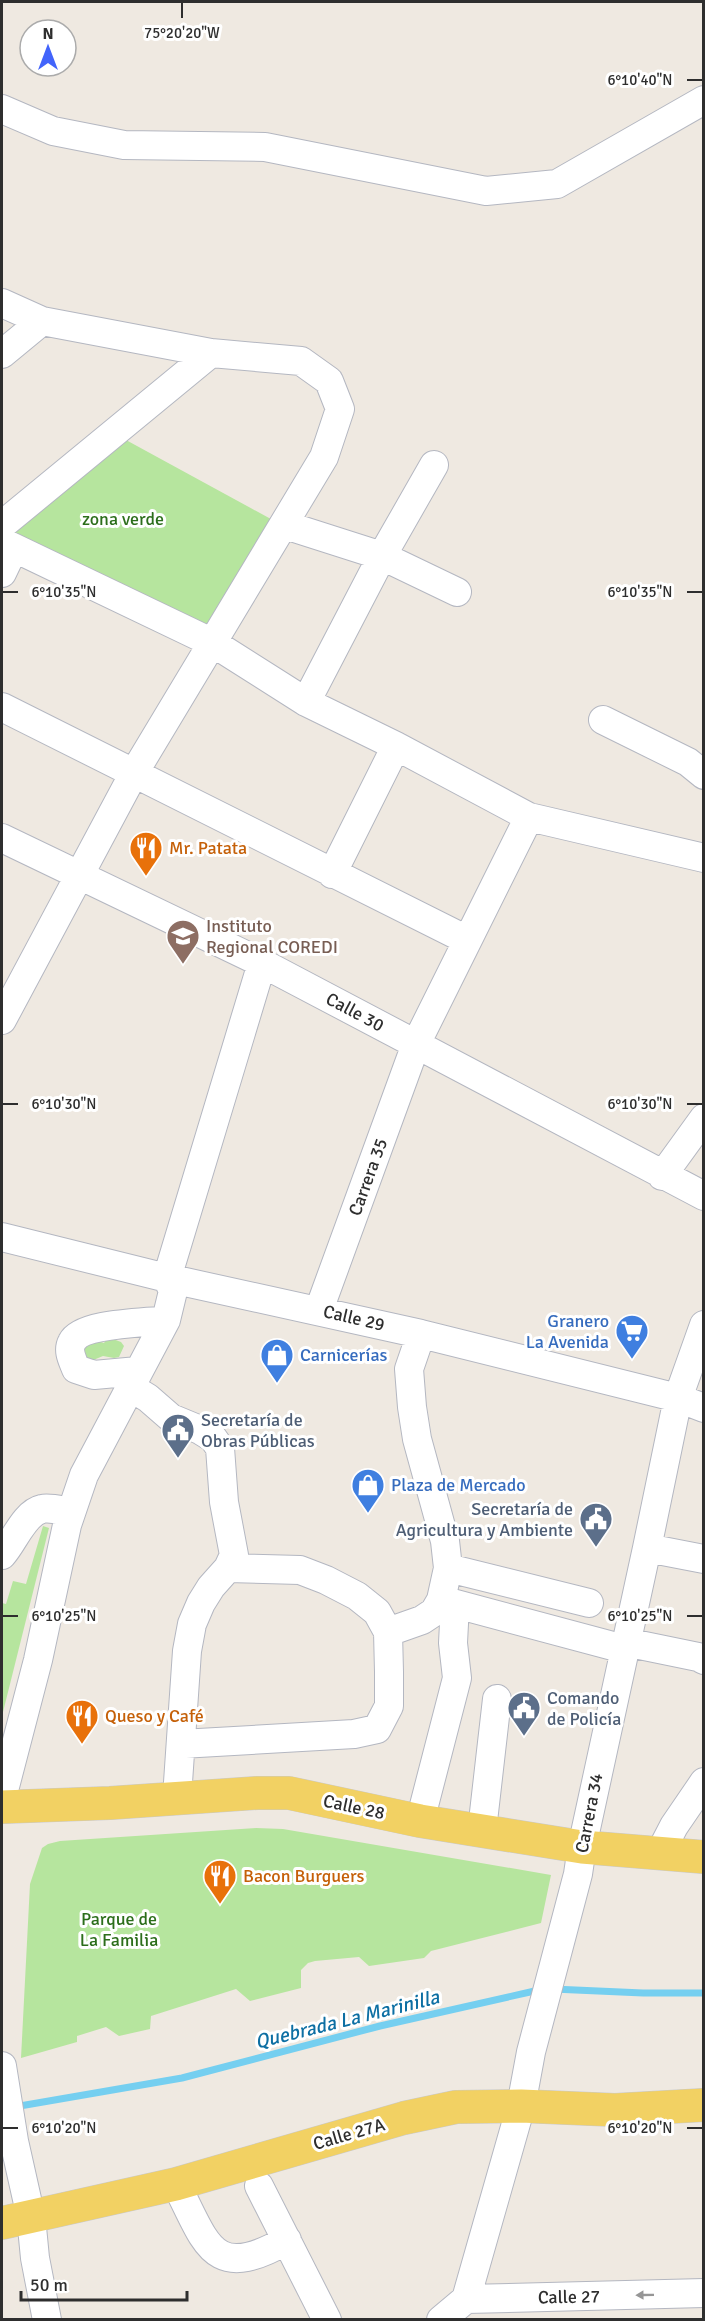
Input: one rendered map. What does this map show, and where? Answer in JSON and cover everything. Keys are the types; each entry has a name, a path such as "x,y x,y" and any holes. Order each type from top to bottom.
{"main road":[{"name":"Calle 28","path":"2,1807 289,1793 420,1821 582,1847 625,1852 702,1855"},
{"name":"Calle 27A","path":"16,2220 176,2184 404,2118 456,2107 521,2106 615,2110 704,2105"}],"street":[{"path":"2,109 53,131 124,145 265,147 486,191 557,184 704,100"},
{"path":"2,303 42,321 211,353 301,361 329,381 340,409 324,457 134,773 2,1020"},
{"path":"2,354 42,321"},
{"path":"211,353 5,547 213,643 306,702 396,746 529,817 704,858"},
{"path":"306,702 382,556 434,465"},
{"path":"285,525 382,556 457,592"},
{"path":"2,706 467,940"},
{"path":"603,720 698,763"},
{"path":"332,874 396,746"},
{"name":"Carrera 35","path":"319,1310 416,1044 529,817"},
{"name":"Calle 30","path":"2,838 262,963 662,1176 704,1196"},
{"path":"2,1798 38,1660 71,1512 84,1475 166,1320 172,1291 167,1278 262,963"},
{"path":"662,1176 704,1118"},
{"name":"Calle 29","path":"2,1237 167,1278 421,1334 691,1403"},
{"path":"134,1379 94,1375 76,1369 70,1354 72,1342 83,1332 109,1326 166,1320"},
{"name":"Carrera 34","path":"466,2300 521,2106 531,2052 578,1874 647,1548 691,1403 704,1324"},
{"path":"420,1821 457,1678 448,1602 445,1541 417,1439 412,1407 409,1369 421,1334"},
{"path":"134,1379 145,1396 171,1418 200,1430 213,1438 220,1448 224,1502 234,1554 228,1568 211,1587 201,1603 192,1624 187,1652 177,1797"},
{"path":"2,1555 30,1516 43,1509 71,1512"},
{"path":"2,1513 30,1516"},
{"path":"647,1548 704,1559"},
{"path":"181,1744 354,1734 376,1729 389,1706 388,1632 376,1612 357,1596 300,1570 228,1568"},
{"path":"448,1568 589,1603"},
{"path":"388,1632 422,1620 448,1602 625,1645 698,1657 704,1660"},
{"path":"482,1830 497,1699"},
{"path":"660,1853 674,1826 704,1782"},
{"path":"2,2066 14,2141 16,2220 35,2258 47,2319"},
{"path":"176,2184 207,2245 217,2254 239,2259 266,2252 287,2240"},
{"path":"259,2186 327,2319"},
{"name":"Calle 27","path":"466,2300 704,2293"},
{"path":"441,2319 466,2300"}],"green space":[{"name":"zona verde","path":"115,434 280,524 213,638 2,528"},
{"path":"113,1339 124,1346 119,1357 103,1356 91,1361 84,1358 86,1344 98,1341 104,1343 106,1340"},
{"path":"43,1526 49,1528 2,1716 2,1603 6,1604 13,1581 26,1584"},
{"name":"Parque de La Familia","path":"256,1828 283,1829 551,1875 541,1923 431,1951 424,1958 369,1966 359,1957 315,1961 308,1963 301,1970 301,1988 250,2001 236,1989 151,2016 150,2029 119,2036 106,2027 77,2036 77,2042 21,2058 30,1884 42,1848 60,1841"}],"waterway":[{"name":"Quebrada La Marinilla","path":"553,1989 704,1993"},
{"name":"Quebrada La Marinilla","path":"14,2107 182,2078 380,2026 539,1990"}],"place":[{"name":"Mr. Patata","path":"146,877"},
{"name":"Instituto Regional COREDI","path":"183,965"},
{"name":"Granero La Avenida","path":"632,1360"},
{"name":"Carnicerías","path":"277,1384"},
{"name":"Secretaría de Obras Públicas","path":"178,1459"},
{"name":"Plaza de Mercado","path":"368,1514"},
{"name":"Secretaría de Agricultura y Ambiente","path":"596,1548"},
{"name":"Comando de Policía","path":"524,1737"},
{"name":"Queso y Café","path":"82,1745"},
{"name":"Bacon Burguers","path":"220,1905"}]}
